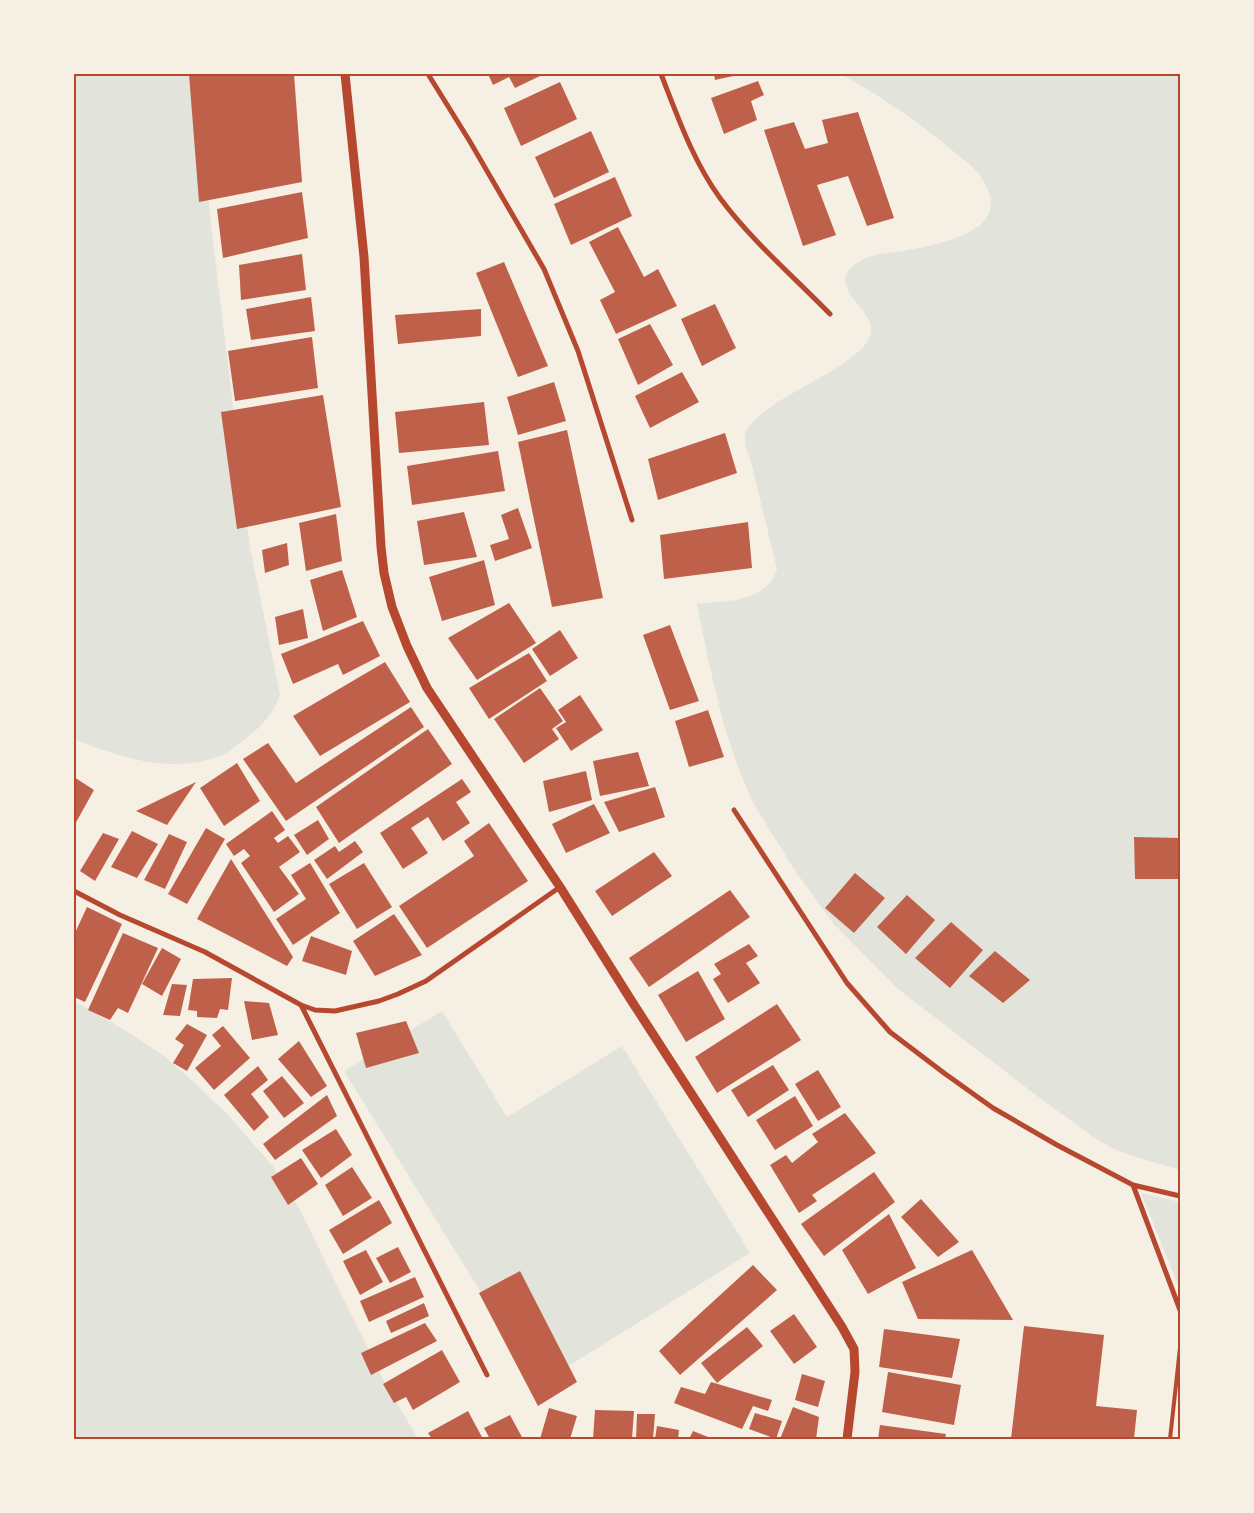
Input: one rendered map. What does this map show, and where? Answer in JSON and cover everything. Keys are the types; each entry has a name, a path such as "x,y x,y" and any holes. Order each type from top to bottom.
{"street":[{"path":"345,74 364,257 381,547 384,573 392,608 427,688 560,887 842,1326 854,1349 855,1372 847,1439"},
{"path":"428,74 470,140 502,200 544,269 578,351 632,520"},
{"path":"661,74 702,169 720,198 754,237 830,314"},
{"path":"734,810 847,983 890,1032 993,1108 1057,1145 1132,1185 1180,1196"},
{"path":"74,891 120,915 205,952 301,1005 315,1010 335,1011 398,994 426,981 560,887"},
{"path":"301,1005 487,1375"},
{"path":"1132,1185 1180,1310"}],"lane":[{"path":"1170,1439 1180,1348"}],"shaded area":[{"path":"74,74 197,74 211,224 250,547 280,695 270,714 251,734 226,753 201,761 165,764 146,761 109,752 74,739"},
{"path":"841,74 1180,74 1180,1170 1114,1149 1092,1136 898,989 833,923 796,872 753,803 738,767 723,722 697,604 732,601 754,594 772,580 777,569 750,458 745,445 745,436 749,426 760,415 790,394 839,367 863,347 869,339 871,330 869,321 846,286 846,277 851,268 864,259 873,256 941,243 968,233 983,222 988,216 990,208 991,201 986,185 970,165 902,112"},
{"path":"74,1001 163,1055 228,1115 272,1165 300,1210 382,1377 418,1439 74,1439"},
{"path":"442,1011 507,1117 622,1046 750,1253 538,1385 344,1071"},
{"path":"1141,1193 1180,1202 1180,1290"}],"building":[{"path":"189,74 294,74 302,182 199,202"},
{"path":"488,74 539,74 540,76 515,88 509,77 493,85"},
{"path":"714,74 738,74 738,75 715,80"},
{"path":"758,81 764,95 751,101 757,120 724,134 711,98"},
{"path":"560,82 577,119 521,146 504,108"},
{"path":"858,112 894,218 867,226 848,176 817,185 836,235 803,246 764,130 794,122 805,149 828,143 822,120"},
{"path":"591,131 609,172 554,198 535,157"},
{"path":"615,177 632,216 571,245 554,204"},
{"path":"302,192 308,238 223,258 217,209"},
{"path":"618,227 644,277 658,269 677,306 616,334 600,300 615,292 589,242"},
{"path":"302,254 306,290 241,300 239,265"},
{"path":"504,262 548,366 518,377 476,273"},
{"path":"311,297 315,331 251,340 246,309"},
{"path":"715,304 736,348 702,366 681,319"},
{"path":"481,309 481,336 398,344 395,315"},
{"path":"650,324 673,365 638,385 618,339"},
{"path":"312,337 318,388 235,401 228,351"},
{"path":"682,372 699,402 650,428 635,396"},
{"path":"554,382 566,421 518,435 507,397"},
{"path":"323,395 341,507 237,529 221,412"},
{"path":"484,402 489,445 399,453 395,412"},
{"path":"567,430 603,598 552,607 518,442"},
{"path":"725,433 737,473 658,500 648,459"},
{"path":"498,451 505,491 412,505 407,466"},
{"path":"518,508 532,548 495,561 490,545 509,539 501,515"},
{"path":"464,512 477,557 424,565 417,521"},
{"path":"336,514 342,561 306,571 299,523"},
{"path":"748,522 752,568 664,579 660,535"},
{"path":"287,543 289,565 265,573 262,550"},
{"path":"484,560 495,605 442,621 429,577"},
{"path":"342,570 357,617 323,631 310,580"},
{"path":"509,603 536,643 477,680 448,638"},
{"path":"303,609 308,638 279,645 275,617"},
{"path":"363,621 380,656 343,675 338,664 293,684 281,654"},
{"path":"670,625 699,701 670,710 643,635"},
{"path":"560,630 578,658 550,676 532,649"},
{"path":"529,653 547,681 489,719 469,688"},
{"path":"385,662 410,702 320,756 293,716"},
{"path":"540,688 563,721 552,729 559,739 524,763 494,719"},
{"path":"580,695 603,730 571,751 556,728 566,722 558,710"},
{"path":"411,707 424,727 286,821 243,759 268,743 296,783"},
{"path":"708,710 724,757 689,767 675,721"},
{"path":"428,729 452,764 339,843 316,807"},
{"path":"638,752 649,786 600,796 593,761"},
{"path":"237,763 260,801 224,826 200,788"},
{"path":"586,771 592,800 549,812 543,781"},
{"path":"74,777 94,790 74,826"},
{"path":"462,779 471,792 456,802 470,823 443,841 428,817 411,828 428,853 403,869 380,833"},
{"path":"196,782 167,825 136,811"},
{"path":"655,787 665,817 619,832 604,802"},
{"path":"594,804 610,833 566,853 552,824"},
{"path":"272,811 285,830 274,838 278,843 288,836 300,852 279,867 299,894 274,912 241,863 250,856 244,849 234,856 226,844"},
{"path":"318,820 329,839 307,855 294,835"},
{"path":"489,823 528,881 427,948 399,906 474,856 464,841"},
{"path":"206,828 225,839 187,904 168,894"},
{"path":"132,831 158,844 137,878 111,867"},
{"path":"103,833 119,839 95,881 80,871"},
{"path":"169,834 187,842 165,889 144,880"},
{"path":"1134,837 1180,838 1180,879 1135,879"},
{"path":"355,841 363,852 327,879 314,860 335,846 339,852"},
{"path":"654,852 672,876 612,916 595,891"},
{"path":"231,859 293,957 287,966 197,919"},
{"path":"310,863 340,913 293,945 276,919 306,899 291,875"},
{"path":"364,863 392,907 357,929 329,884"},
{"path":"855,873 885,898 854,933 825,908"},
{"path":"730,890 750,917 649,987 629,958"},
{"path":"907,895 935,920 906,954 877,927"},
{"path":"87,907 122,924 85,1002 74,997 74,935"},
{"path":"394,914 422,955 375,976 353,941"},
{"path":"951,922 983,950 950,988 915,958"},
{"path":"123,933 158,948 128,1013 118,1008 110,1020 88,1010"},
{"path":"311,936 352,951 346,975 302,961"},
{"path":"749,944 758,956 746,963 760,983 728,1003 713,979 721,974 714,964"},
{"path":"162,948 181,959 162,996 142,984"},
{"path":"995,951 1030,980 1003,1003 969,976"},
{"path":"698,971 725,1019 686,1042 658,995"},
{"path":"232,978 228,1010 220,1009 217,1018 197,1017 197,1011 188,1010 193,979"},
{"path":"172,984 187,985 180,1016 163,1015"},
{"path":"244,1001 269,1003 278,1035 252,1040"},
{"path":"777,1004 801,1040 717,1093 695,1057"},
{"path":"406,1021 419,1053 366,1068 356,1033"},
{"path":"187,1024 207,1035 187,1071 173,1063 184,1045 175,1039"},
{"path":"223,1026 250,1058 214,1090 195,1068 221,1046 212,1035"},
{"path":"299,1041 327,1086 311,1097 278,1059"},
{"path":"773,1065 789,1090 748,1117 731,1090"},
{"path":"258,1066 268,1080 251,1094 269,1117 254,1131 224,1095"},
{"path":"818,1070 841,1107 818,1121 795,1084"},
{"path":"282,1076 304,1103 284,1118 263,1091"},
{"path":"327,1095 337,1116 275,1160 263,1144"},
{"path":"795,1096 813,1126 775,1150 756,1120"},
{"path":"845,1113 876,1153 812,1195 817,1201 799,1213 770,1165 786,1155 792,1163 818,1142 812,1134"},
{"path":"336,1129 352,1155 321,1178 302,1150"},
{"path":"301,1158 318,1184 288,1205 271,1177"},
{"path":"352,1167 372,1198 343,1216 325,1185"},
{"path":"874,1172 895,1202 824,1256 801,1224"},
{"path":"921,1199 959,1242 938,1257 901,1217"},
{"path":"379,1200 392,1223 343,1254 329,1230"},
{"path":"889,1214 916,1268 868,1294 842,1250"},
{"path":"398,1247 411,1272 390,1283 376,1258"},
{"path":"366,1250 383,1282 360,1295 343,1261"},
{"path":"972,1250 1013,1320 918,1319 902,1282"},
{"path":"753,1265 777,1290 680,1375 659,1351"},
{"path":"520,1271 577,1382 538,1406 479,1293"},
{"path":"415,1277 424,1297 369,1322 360,1301"},
{"path":"424,1303 429,1316 391,1333 386,1321"},
{"path":"794,1314 817,1347 794,1364 770,1331"},
{"path":"425,1323 437,1341 371,1375 361,1353"},
{"path":"1024,1326 1104,1335 1096,1406 1137,1410 1134,1439 1011,1439"},
{"path":"747,1327 763,1346 717,1383 701,1363"},
{"path":"884,1329 960,1339 952,1378 879,1367"},
{"path":"442,1350 460,1382 413,1410 406,1397 394,1403 383,1384"},
{"path":"888,1372 961,1385 954,1425 882,1412"},
{"path":"802,1374 825,1381 818,1407 795,1400"},
{"path":"711,1382 772,1400 768,1411 753,1406 742,1429 674,1403 681,1387 705,1394"},
{"path":"793,1407 819,1417 816,1439 780,1439"},
{"path":"549,1408 577,1416 570,1439 540,1439"},
{"path":"595,1410 634,1411 632,1439 593,1439"},
{"path":"468,1411 483,1439 432,1439 428,1433"},
{"path":"755,1413 782,1421 776,1439 749,1429"},
{"path":"637,1414 655,1414 653,1439 636,1439"},
{"path":"510,1415 523,1439 490,1439 484,1428"},
{"path":"880,1425 946,1434 945,1439 878,1439"},
{"path":"657,1426 679,1430 678,1439 655,1439"},
{"path":"693,1431 713,1439 689,1439"}]}
